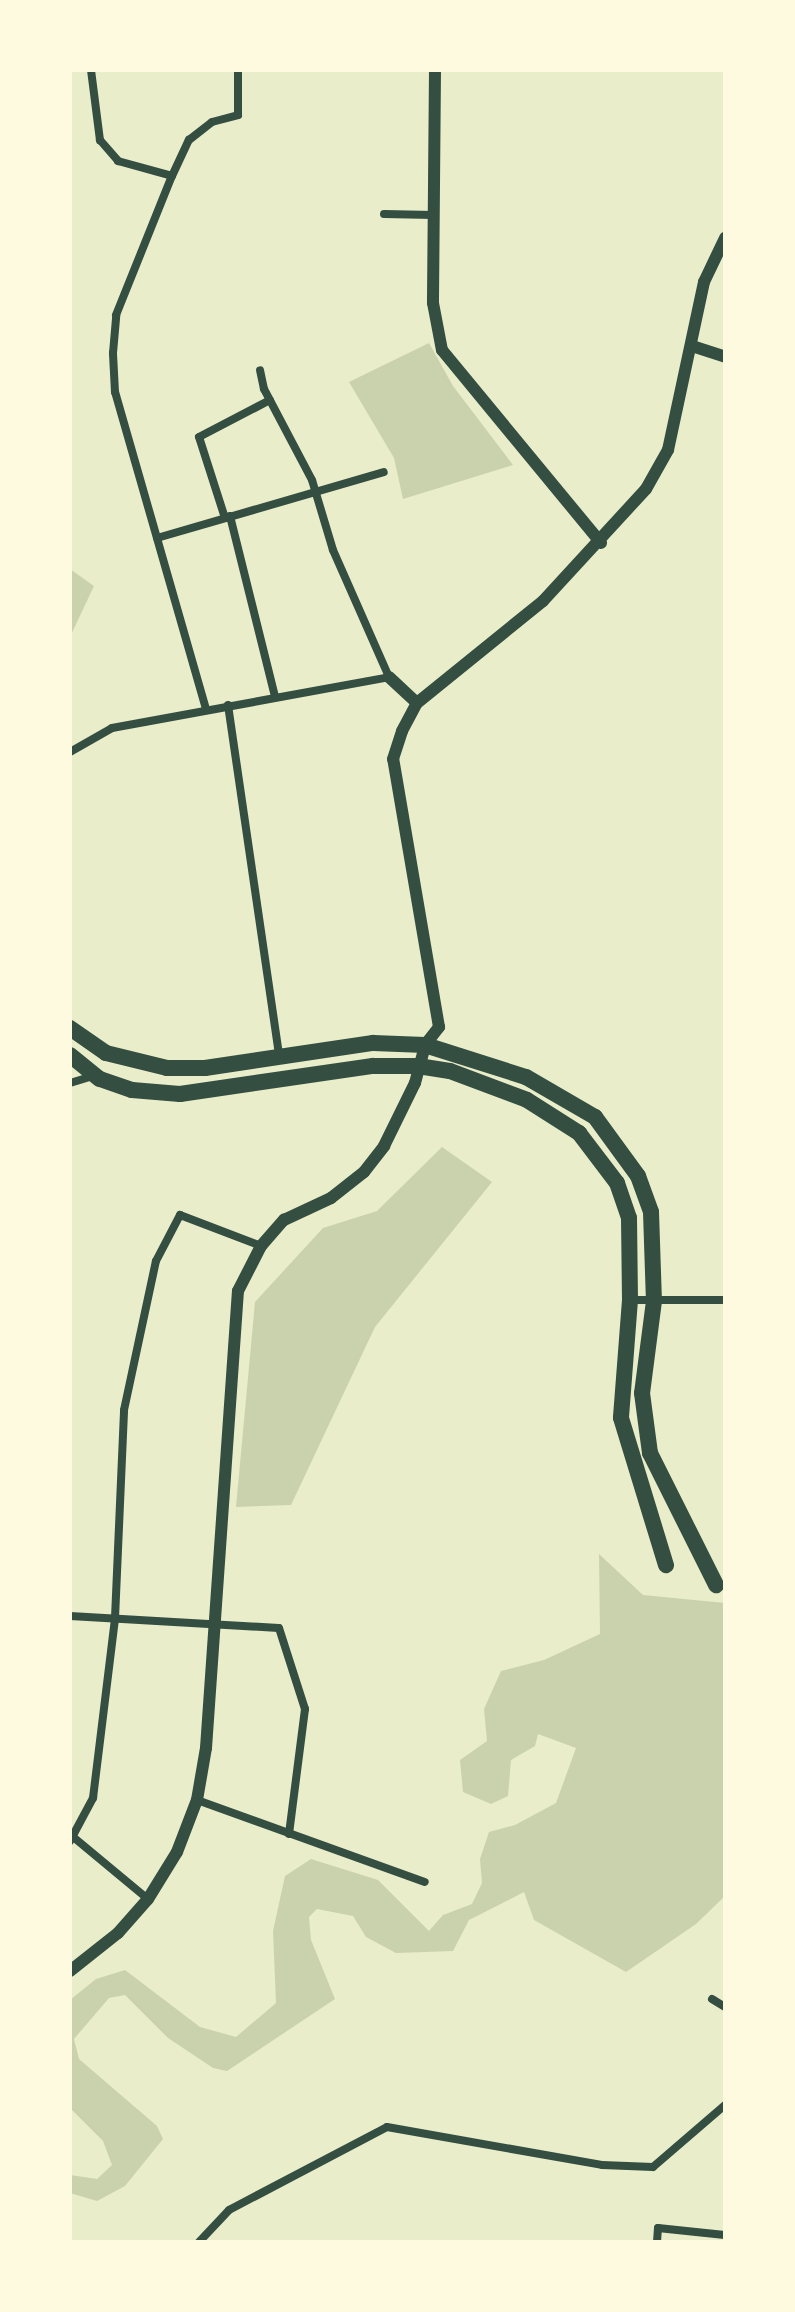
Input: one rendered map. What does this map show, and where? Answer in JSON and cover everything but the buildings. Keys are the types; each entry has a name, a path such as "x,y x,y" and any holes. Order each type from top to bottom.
{"highway":[{"path":"70,1028 106,1053 167,1068 205,1068 373,1043 425,1045 526,1077 571,1100 606,1128 638,1176 651,1212 654,1301 642,1393 650,1453 716,1585"},
{"path":"70,1055 93,1076 132,1090 180,1094 373,1066 418,1066 450,1071 527,1100 557,1116 597,1152 617,1183 629,1218 630,1300 621,1418 666,1565"}],"street":[{"path":"91,70 100,140 118,161 172,176"},
{"path":"206,709 115,392 113,353 116,315 189,140 212,122 238,115 238,70"},
{"path":"435,70 433,303 442,350 601,543"},
{"path":"384,214 433,215"},
{"path":"70,1971 100,1950 148,1899 177,1852 197,1800 206,1748 238,1291 261,1246 284,1220 331,1198 364,1172 384,1146 425,1045 439,1027 393,759 417,703 543,601 601,543 646,489 668,450 704,282 725,238"},
{"path":"692,346 725,357"},
{"path":"260,370 270,400 315,492 333,550 389,677 417,703"},
{"path":"270,400 199,437 228,517 275,697"},
{"path":"157,538 384,472"},
{"path":"70,752 112,728 389,677"},
{"path":"228,705 279,1056"},
{"path":"70,1083 93,1076"},
{"path":"148,1899 71,1838 93,1798 115,1618 124,1410 156,1261 180,1215 261,1246"},
{"path":"630,1300 725,1300"},
{"path":"70,1616 279,1628 305,1709 289,1834"},
{"path":"197,1800 425,1882"},
{"path":"712,1999 725,2007"},
{"path":"199,2242 229,2210 387,2127 602,2165 653,2167 725,2105"},
{"path":"657,2242 658,2228 725,2235"}],"green space":[{"path":"429,343 453,386 513,465 403,499 394,458 349,382"},
{"path":"70,569 94,586 70,637"},
{"path":"442,1147 492,1182 375,1327 291,1505 236,1507 255,1302 323,1228 377,1211"},
{"path":"599,1554 643,1595 725,1603 725,1896 696,1924 626,1972 534,1920 524,1892 469,1920 453,1951 396,1953 366,1937 353,1916 317,1909 309,1917 311,1940 335,1999 227,2071 213,2068 168,2038 125,1995 109,1998 74,2039 79,2059 157,2126 163,2139 125,2186 97,2201 70,2193 70,2175 97,2179 112,2165 103,2141 70,2108 70,2000 96,1979 125,1970 200,2027 236,2037 276,2003 273,1931 285,1876 311,1859 378,1880 429,1931 443,1915 472,1904 482,1883 480,1859 489,1832 515,1825 556,1803 576,1748 538,1734 535,1746 511,1760 508,1796 491,1804 463,1792 460,1760 487,1741 484,1709 501,1671 544,1660 600,1634"}]}
